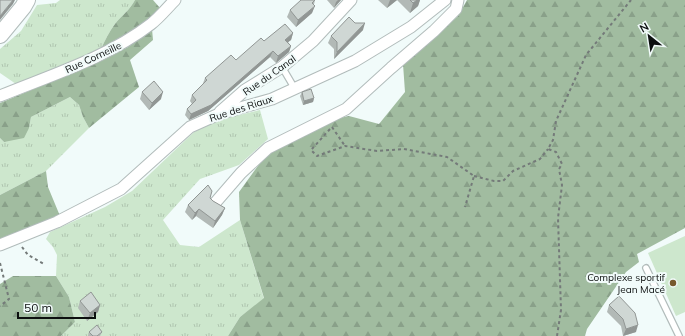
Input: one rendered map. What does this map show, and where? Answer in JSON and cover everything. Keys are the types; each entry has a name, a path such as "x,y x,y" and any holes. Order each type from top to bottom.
{"street":[{"path":"0,35 27,0"},
{"name":"Rue Corneille","path":"0,96 72,67 122,44 152,23 175,0"},
{"name":"Rue du Canal","path":"218,114 245,90 282,67 313,41 351,0"},
{"name":"Rue des Riaux","path":"0,245 57,222 121,189 190,127 218,114 272,98 295,89 355,61 411,27 445,0"},
{"path":"215,203 241,173 268,148 346,109 434,30 456,8 458,0"}],"lane":[{"path":"282,67 295,89"},
{"path":"646,268 679,336"}],"path":[{"path":"345,146 332,127 311,150 318,156 345,146 378,151 404,149 448,158 474,176 494,181 503,181 513,171 540,159 548,149 553,140 556,121 586,55 631,0"},
{"path":"548,149 556,152 562,164 559,169 562,185 558,218 561,310 556,336"},
{"path":"465,206 474,176"},
{"path":"16,239 28,255 44,264"},
{"path":"0,263 9,299 0,306"}],"green space":[{"path":"60,0 135,0 131,7 117,21 107,36 101,49 16,84 0,73 0,49 21,31 37,5 56,3"},
{"path":"135,0 153,0 160,8 150,20 101,49 107,36 117,21 131,7"},
{"path":"467,0 685,0 685,228 637,254 639,262 626,272 587,329 585,336 228,336 240,317 264,298 240,220 239,192 268,152 330,120 349,116 379,124 405,92 403,64 458,16"},
{"path":"152,29 153,40 130,60 139,87 89,128 79,105 70,97 31,117 29,128 24,138 4,142 0,138 0,103 103,60 128,47"},
{"path":"70,97 79,105 89,128 46,171 0,195 0,138 4,142 29,128 31,117"},
{"path":"260,110 268,139 239,165 200,179 163,220 180,245 199,247 240,220 264,299 240,317 228,336 61,336 75,322 69,297 56,276 57,255 53,247 46,239 50,232 105,207 132,191 194,132 219,120"},
{"path":"46,171 48,187 60,216 0,239 0,195"},
{"name":"Complexe sportif Jean Macé","path":"685,236 685,312 676,316 648,253"},
{"path":"13,276 56,276 69,297 75,322 61,336 0,336 0,284"}],"building":[{"path":"0,0 13,0 0,16"},
{"path":"301,0 315,0 312,3 315,6 298,20 290,10"},
{"path":"410,0 417,0 413,3"},
{"path":"349,17 355,23 365,23 337,52 337,42 331,36"},
{"path":"285,24 293,33 285,40 291,46 278,56 273,51 211,105 191,114 187,109 196,100 192,95 207,80 205,78 231,55 236,60 261,38 264,41"},
{"path":"154,81 163,92 152,103 142,92"},
{"path":"311,89 314,98 304,101 302,92"},
{"path":"208,185 212,191 210,198 225,208 215,221 199,209 195,213 188,205"},
{"path":"91,292 100,305 90,313 80,301"},
{"path":"619,296 635,313 638,325 626,329 623,319 609,305"},
{"path":"97,325 102,332 97,336 93,336 89,332"}],"place":[{"name":"Complexe sportif Jean Macé","path":"673,283"}]}
